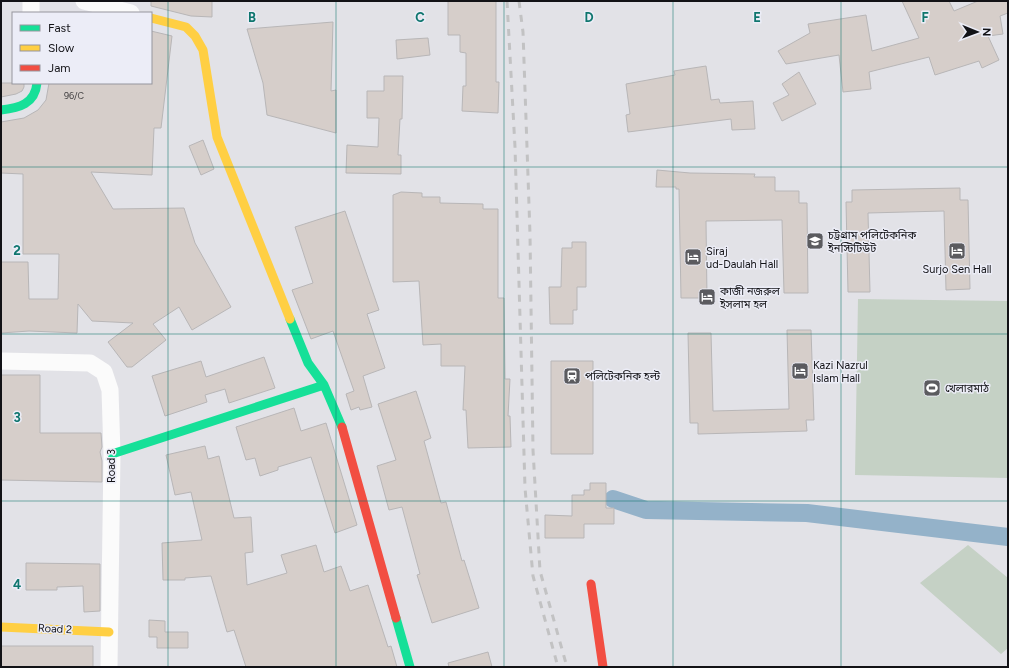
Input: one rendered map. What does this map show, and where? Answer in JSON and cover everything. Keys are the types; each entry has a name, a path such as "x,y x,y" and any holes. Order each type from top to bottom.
{"street":[{"path":"31,1 31,12"},
{"path":"84,1 127,12"},
{"path":"152,18 186,27 195,36 203,50 217,137 308,363 324,385 342,428 410,667"},
{"path":"1,110 19,108 31,101 37,89 36,84"},
{"name":"Road 3","path":"1,361 90,363 104,372 110,390 112,454 109,667"},
{"path":"112,454 324,385"},
{"path":"590,584 603,667"},
{"name":"Road 2","path":"1,627 109,632"}],"shaded area":[{"name":"খেলারমাঠ","path":"858,299 1008,301 1008,478 855,475"},
{"path":"968,545 1008,578 1008,648 1001,654 920,583"}],"building":[{"path":"151,1 212,1 212,17 191,16 151,6"},
{"path":"448,1 496,1 496,82 499,82 498,113 462,111 463,86 466,86 466,53 460,52 460,35 448,35"},
{"path":"902,1 949,1 954,11 978,1 1008,1 1008,13 1000,16 1003,34 988,36 999,60 982,68 979,61 935,75 929,57 869,72 871,89 843,92 839,55 786,64 778,51 810,33 808,24 866,15 872,51 919,38"},
{"path":"333,22 331,91 336,90 336,133 267,115 263,83 247,29"},
{"path":"152,31 172,36 161,128 154,128 152,175 91,172 113,209 184,208 195,243 231,307 192,330 179,307 153,324 166,340 132,367 127,367 108,342 133,323 92,321 78,304 77,333 29,331 1,333 1,262 28,262 29,299 58,299 59,254 23,254 23,174 1,173 1,122 24,118 38,110 46,100 49,84 152,84"},
{"path":"428,38 430,55 397,59 396,40"},
{"path":"706,66 711,100 719,99 720,103 753,101 755,129 732,130 731,119 628,132 626,115 630,114 626,84 675,75 674,71"},
{"path":"799,72 816,104 782,121 773,103 789,95 782,84"},
{"path":"384,76 403,76 402,119 400,119 398,155 401,155 401,174 346,173 347,145 378,147 379,118 367,118 367,91 384,91"},
{"path":"1,83 24,84 22,91 16,94 1,97"},
{"path":"203,140 214,169 201,175 189,146"},
{"name":"Siraj ud-Daulah Hall","path":"657,170 690,173 755,174 754,177 775,177 775,191 799,191 799,203 807,203 808,293 784,293 782,220 706,221 707,298 681,298 679,189 676,189 676,187 656,187"},
{"name":"Surjo Sen Hall","path":"960,188 960,200 968,200 970,289 946,290 944,211 868,213 870,292 848,292 846,202 852,202 852,190"},
{"path":"401,192 422,193 422,197 440,197 440,203 483,204 483,209 498,209 498,298 504,298 505,379 510,379 508,416 510,416 511,447 468,448 466,410 463,410 465,366 441,366 441,344 423,345 419,281 393,282 393,195"},
{"path":"345,211 379,310 367,314 385,368 363,376 372,407 360,410 359,407 351,410 346,394 354,391 333,331 311,339 292,290 313,283 295,227"},
{"path":"572,242 586,242 586,287 577,287 577,310 573,310 573,324 550,324 549,287 561,287 562,248 572,248"},
{"name":"Kazi Nazrul Islam Hall","path":"787,330 811,330 814,420 806,420 807,431 698,434 698,423 690,423 688,333 711,333 713,411 789,409"},
{"path":"264,357 275,388 229,403 225,389 205,395 207,402 165,416 152,376 201,361 206,377"},
{"path":"551,361 593,361 593,454 551,454"},
{"path":"1,375 40,375 40,433 101,433 102,447 100,452 102,461 102,482 1,480"},
{"path":"416,391 431,438 424,441 441,503 446,502 462,561 464,560 479,608 432,623 417,575 420,574 402,507 389,510 377,466 396,460 378,404"},
{"path":"294,408 301,431 326,423 357,525 335,533 311,457 278,467 278,470 260,476 255,458 246,460 236,427"},
{"path":"205,446 208,459 219,456 234,518 251,517 253,552 245,553 247,585 287,573 281,555 316,545 324,572 341,566 350,591 368,585 388,647 391,646 397,667 246,667 234,630 227,632 211,576 185,578 185,580 163,580 162,543 202,540 191,492 175,495 166,455"},
{"path":"590,483 606,483 606,508 614,508 614,524 584,524 584,538 545,538 545,515 572,516 572,495 584,495 584,490 590,490"},
{"path":"26,563 100,564 100,611 84,612 83,586 57,587 57,590 26,590"},
{"path":"149,620 165,621 165,632 188,632 188,648 157,648 157,637 149,637"},
{"path":"1,646 93,646 93,667 1,667"},
{"path":"488,652 492,667 449,667 448,663"}],"waterway":[{"path":"613,499 646,510 807,513 1008,537"}],"railway":[{"path":"507,1 515,147 525,488 533,576 558,667"},
{"path":"519,1 523,32 530,234 533,450 540,571 567,667"}],"traffic: fast":[{"path":"1,110 14,108 25,104 33,96 37,84"},
{"path":"290,319 308,363 324,385"},
{"path":"112,454 324,385 342,427"},
{"path":"396,618 410,667"}],"traffic: slow":[{"path":"152,18 186,27 195,36 203,50 217,137 290,319"},
{"path":"1,627 109,632"}],"traffic: jam":[{"path":"342,427 396,618"},
{"path":"591,584 603,667"}],"place":[{"name":"চট্টগ্রাম পলিটেকনিক ইনস্টিটিউট","path":"815,241"},
{"name":"Surjo Sen Hall","path":"957,251"},
{"name":"Siraj ud-Daulah Hall","path":"693,257"},
{"name":"কাজী নজরুল ইসলাম হল","path":"707,297"},
{"name":"Kazi Nazrul Islam Hall","path":"800,371"},
{"name":"পলিটেকনিক হল্ট","path":"572,376"},
{"name":"খেলারমাঠ","path":"932,388"}]}
